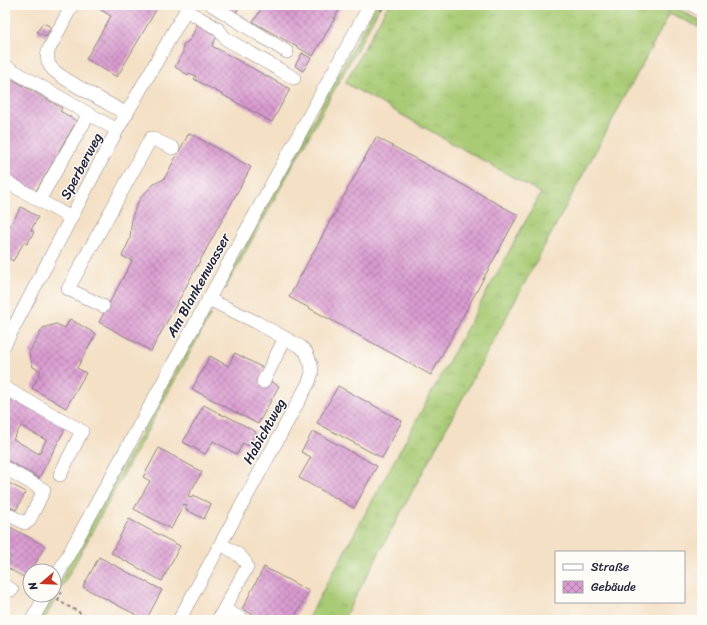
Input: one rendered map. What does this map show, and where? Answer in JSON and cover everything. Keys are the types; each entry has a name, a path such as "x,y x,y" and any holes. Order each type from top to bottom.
{"street":[{"path":"72,5 48,51 47,58 49,66 60,75 127,114"},
{"path":"212,5 287,52"},
{"name":"Am Blankenwasser","path":"62,566 370,5"},
{"path":"693,5 702,10"},
{"path":"188,7 218,28 226,39 294,78"},
{"name":"Sperberweg","path":"5,344 10,323 69,221 117,130 188,7"},
{"path":"5,66 117,130"},
{"path":"39,200 89,114"},
{"path":"103,306 68,289 151,138 173,148"},
{"path":"5,181 39,200 69,221"},
{"path":"5,189 69,221"},
{"name":"Habichtweg","path":"179,620 309,382 312,372 310,358 301,347 208,299"},
{"path":"263,382 285,338"},
{"path":"5,388 82,432 60,476"},
{"path":"5,468 44,490 29,521 25,523 5,513"},
{"path":"221,544 240,556 246,562 247,567 221,615 243,620"},
{"path":"32,620 47,603"}],"path":[{"path":"61,603 93,620"}],"green space":[{"path":"376,5 381,5 225,289 226,281"},
{"path":"388,5 658,5 669,12 668,5 671,5 702,22 702,29 670,13 343,620 307,620 541,193 345,83"},
{"path":"211,314 62,587 62,577 199,328"},
{"path":"48,603 53,603 44,620 38,620"}],"building":[{"path":"93,5 159,5 117,77 86,59 111,16"},
{"path":"223,5 240,5 236,13"},
{"path":"264,5 337,5 341,7 313,56 253,22"},
{"path":"43,23 51,27 46,37 37,32"},
{"path":"198,23 211,30 210,32 217,36 212,46 290,89 272,122 194,79 196,76 189,73 188,75 175,67 183,52 183,45 190,40"},
{"path":"302,53 311,58 303,71 295,66"},
{"path":"5,75 62,108 60,111 77,121 59,150 60,158 53,162 36,191 5,178"},
{"path":"189,133 251,167 151,351 99,322 132,261 122,256 130,239 132,216 138,202 154,184 164,179"},
{"path":"376,137 518,215 431,375 289,297"},
{"path":"21,207 38,217 31,230 34,232 27,244 24,242 13,261 5,256 5,235"},
{"path":"70,319 96,334 77,368 86,373 66,408 32,388 41,371 33,367 29,353 43,328 56,324 65,328"},
{"path":"235,353 265,369 261,376 279,386 258,424 192,389 210,356 228,366"},
{"path":"338,386 402,421 382,458 317,423"},
{"path":"5,394 66,427 39,478 5,459","holes":["21,426 46,440 39,454 13,439"]},
{"path":"204,405 256,432 248,446 243,443 237,454 213,441 205,454 183,442"},
{"path":"313,431 377,466 354,508 299,478 311,457 301,452"},
{"path":"159,448 202,472 188,496 191,498 193,495 211,504 204,519 185,509 187,506 184,504 171,529 134,509 150,481 143,477"},
{"path":"5,481 26,492 16,510 5,504"},
{"path":"129,519 180,546 162,581 111,553"},
{"path":"5,524 45,546 35,563 22,563 22,576 6,567 11,557 5,553"},
{"path":"99,557 162,590 146,620 83,587"},
{"path":"264,567 309,591 293,620 263,620 242,609"}]}
